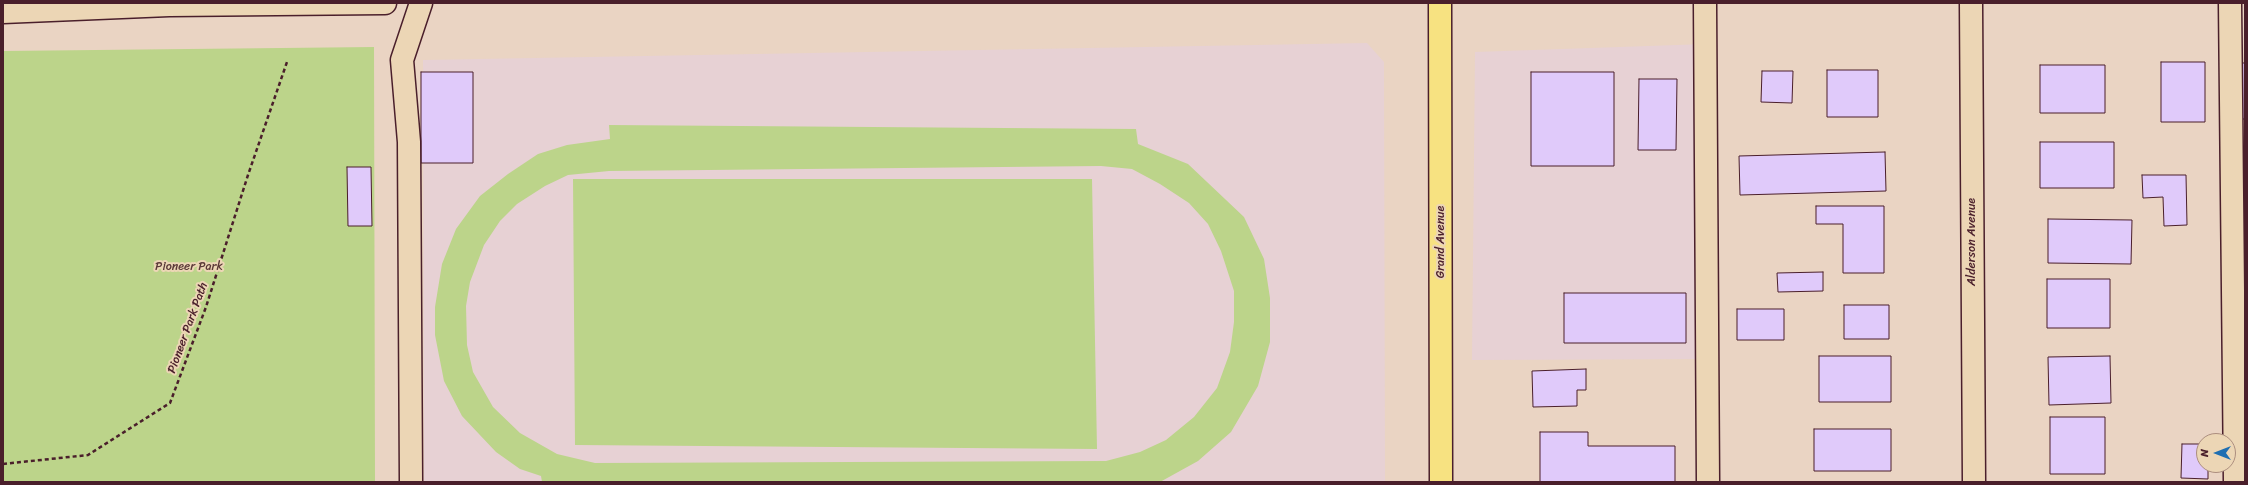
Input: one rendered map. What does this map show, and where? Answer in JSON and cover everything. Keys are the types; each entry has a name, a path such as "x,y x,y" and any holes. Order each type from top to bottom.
{"main road":[{"name":"Grand Avenue","path":"1440,3 1441,482"}],"street":[{"path":"3,12 169,4 385,3"},
{"path":"412,482 409,142 402,60 421,3"},
{"path":"1705,3 1708,482"},
{"name":"Alderson Avenue","path":"1971,3 1974,482"},
{"path":"2230,3 2234,482"}],"path":[{"name":"Pioneer Park Path","path":"3,464 88,454 170,403 206,307 248,175 287,62"}],"shaded area":[{"path":"1367,43 1384,62 1385,482 424,482 423,60"},
{"path":"1706,44 1708,359 1472,360 1475,52"}],"green space":[{"name":"Pioneer Park","path":"374,47 375,482 3,482 3,51"},
{"path":"609,125 1136,129 1138,144 1188,164 1244,217 1264,259 1270,298 1270,342 1258,386 1231,432 1198,461 1160,482 542,482 541,476 520,469 496,452 462,416 444,381 435,335 435,307 442,264 456,229 480,196 508,174 538,154 567,145 610,139","holes":["1101,166 1132,169 1160,184 1189,203 1208,224 1221,251 1234,291 1234,322 1230,352 1217,388 1194,417 1166,440 1140,452 1106,461 595,463 557,454 520,433 493,407 473,372 467,345 466,306 470,282 484,245 500,221 517,204 545,186 568,175 609,171"]},
{"path":"573,179 1092,179 1097,449 575,445"}],"building":[{"path":"2161,62 2205,62 2205,122 2161,122"},
{"path":"2242,63 2245,63 2245,119 2242,119"},
{"path":"2040,65 2105,65 2105,113 2040,113"},
{"path":"1827,70 1878,70 1878,117 1827,117"},
{"path":"1762,71 1793,71 1792,103 1761,102"},
{"path":"421,72 473,72 473,163 421,163"},
{"path":"1531,72 1614,72 1614,166 1531,166"},
{"path":"1639,79 1677,79 1676,150 1638,150"},
{"path":"2040,142 2114,142 2114,188 2040,188"},
{"path":"1885,152 1886,191 1740,195 1739,156"},
{"path":"347,167 371,167 372,226 348,226"},
{"path":"2142,175 2186,175 2187,225 2164,226 2163,197 2143,198"},
{"path":"2233,195 2245,195 2245,232 2234,233"},
{"path":"1816,206 1884,206 1884,273 1843,273 1843,224 1816,224"},
{"path":"2048,219 2132,220 2131,264 2048,263"},
{"path":"1823,272 1823,291 1778,292 1777,273"},
{"path":"2047,279 2110,279 2110,328 2047,328"},
{"path":"1564,293 1686,293 1686,343 1564,343"},
{"path":"1844,305 1889,305 1889,339 1844,339"},
{"path":"1737,309 1784,309 1784,340 1737,340"},
{"path":"1819,356 1891,356 1891,402 1819,402"},
{"path":"2110,356 2111,403 2049,405 2048,357"},
{"path":"1586,369 1586,390 1577,390 1577,406 1533,407 1532,371"},
{"path":"2050,417 2105,417 2105,474 2050,474"},
{"path":"1814,429 1891,429 1891,471 1814,471"},
{"path":"1540,432 1588,432 1588,446 1675,446 1675,482 1540,482"},
{"path":"2182,444 2196,444 2196,473 2208,473 2208,479 2181,478"}]}
